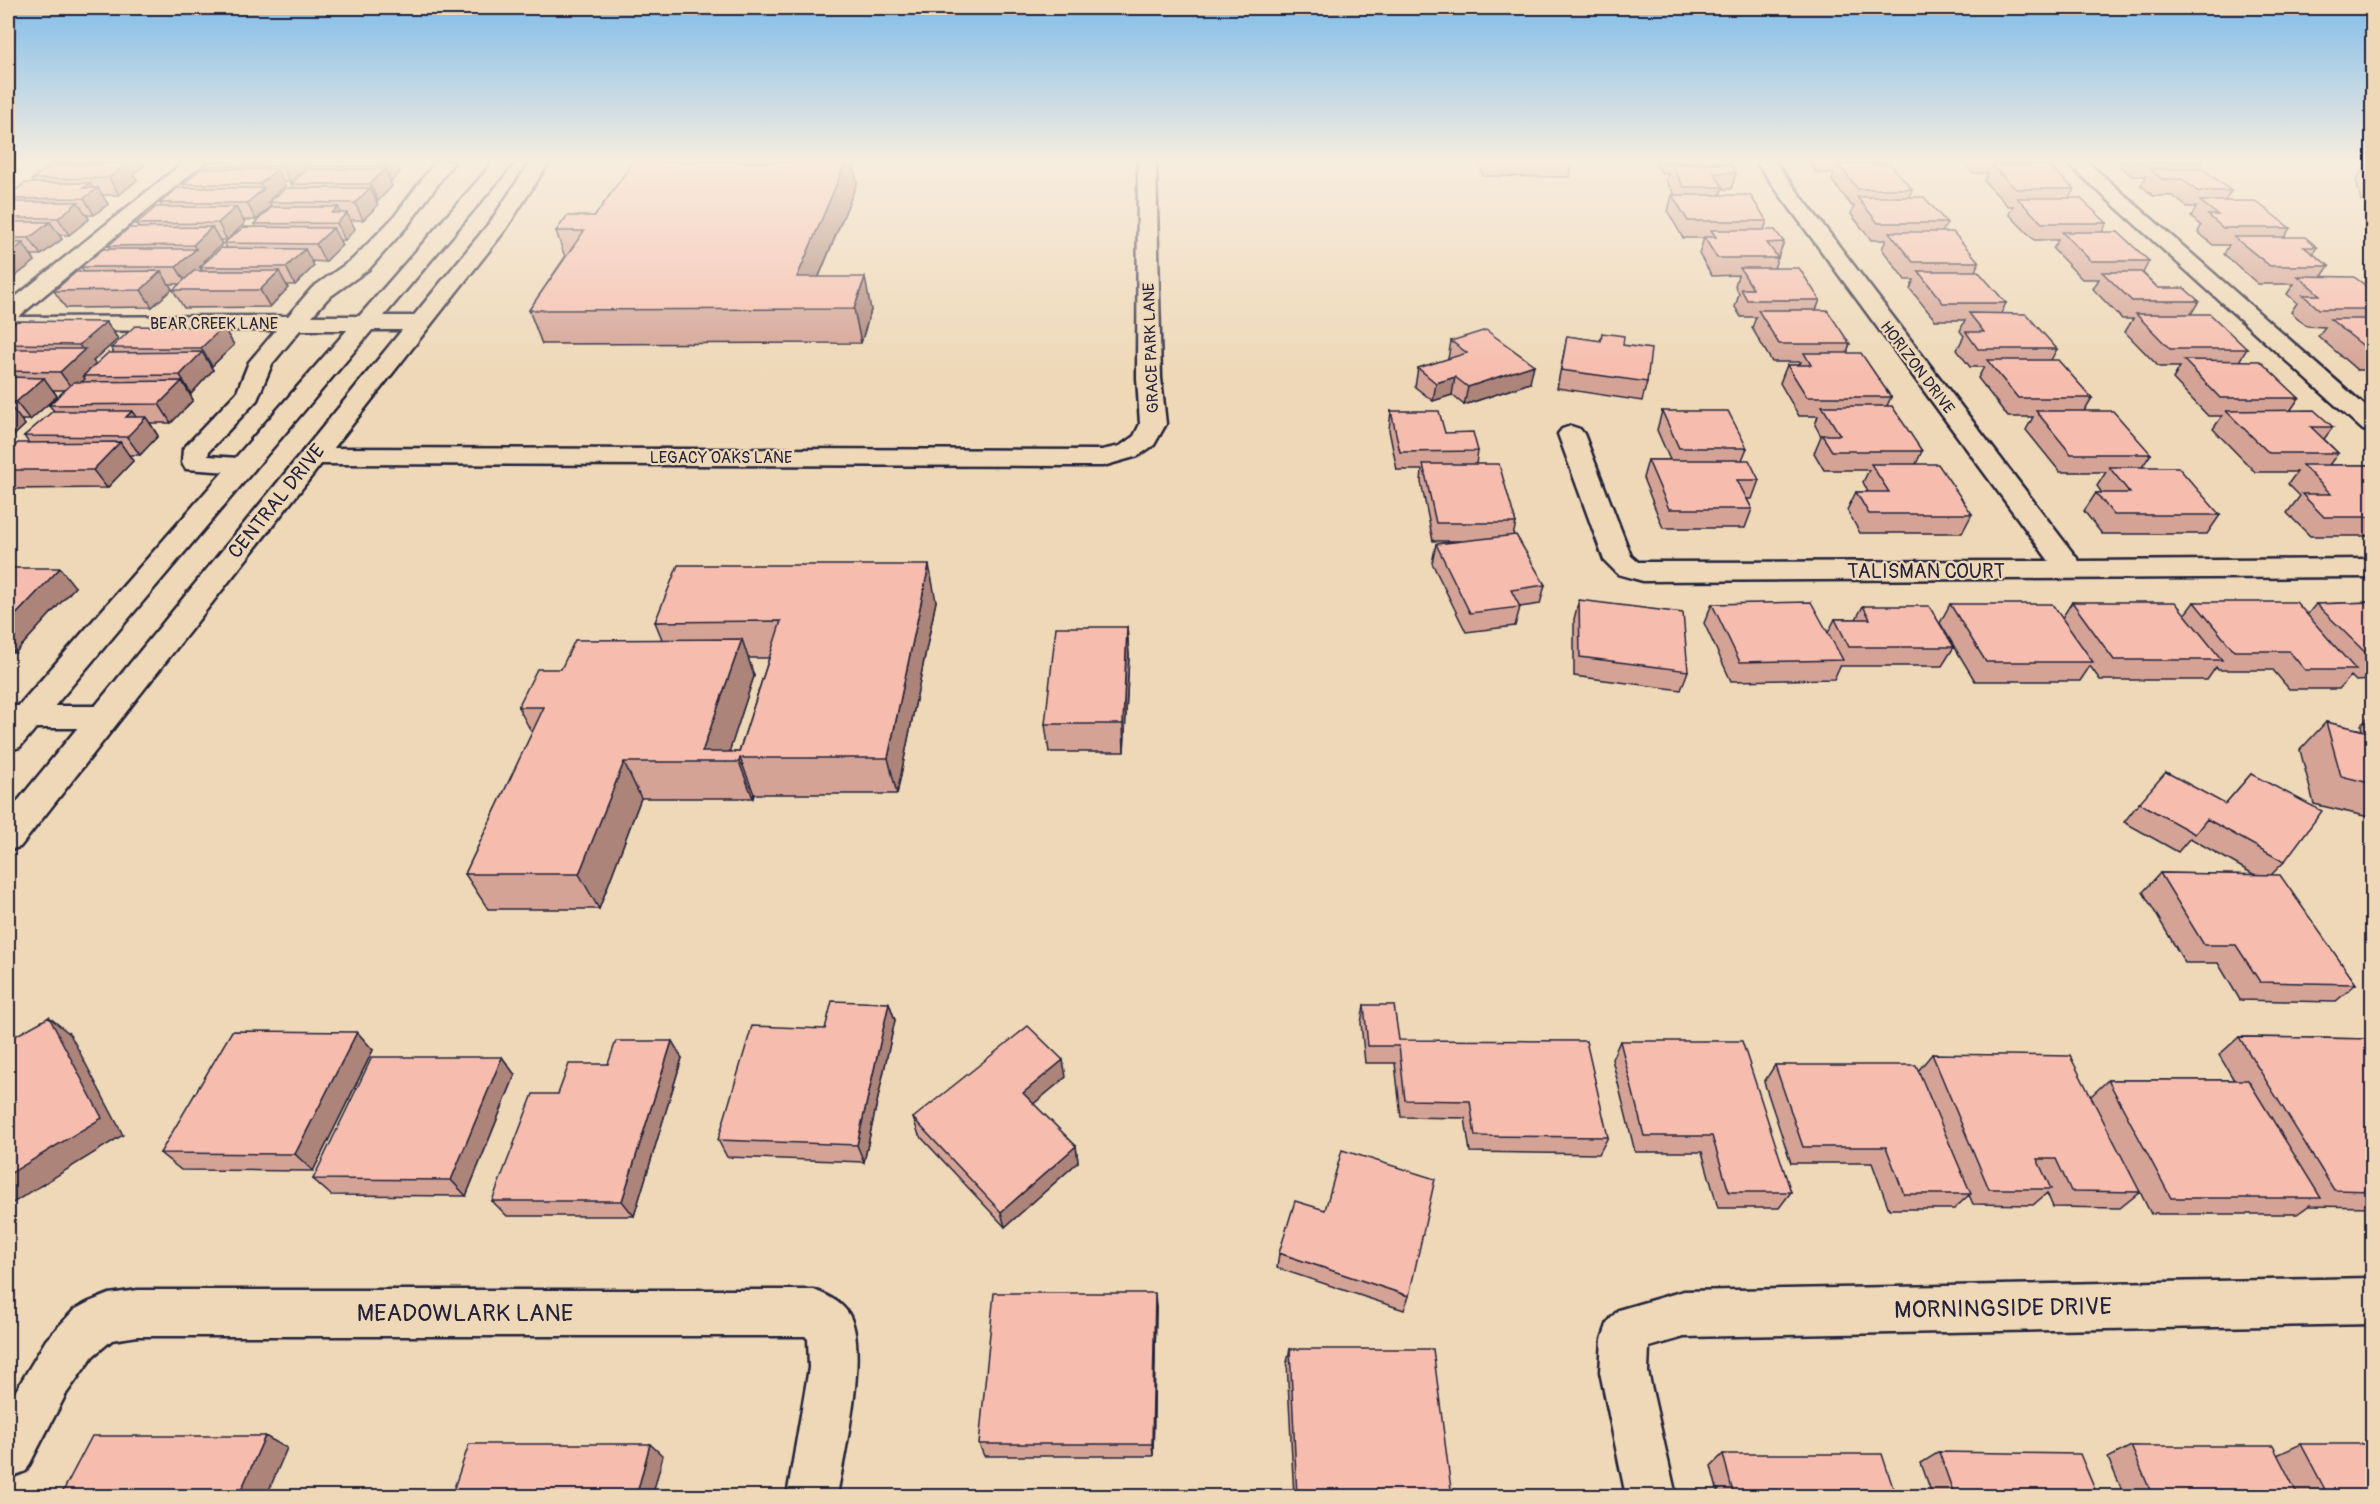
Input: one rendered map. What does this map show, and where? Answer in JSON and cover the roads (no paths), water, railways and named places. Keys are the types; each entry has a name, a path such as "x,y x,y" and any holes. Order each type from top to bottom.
{"street":[{"path":"8,314 109,232"},
{"path":"244,465 195,463 196,449 248,395 261,362 320,293 361,264 391,232"},
{"path":"14,724 244,465 445,232"},
{"name":"CENTRAL DRIVE","path":"8,837 101,717 493,232"},
{"name":"GRACE PARK LANE","path":"1129,451 1145,440 1153,424 1149,378 1148,232"},
{"name":"HORIZON DRIVE","path":"1818,232 2072,571"},
{"path":"2155,232 2373,425"},
{"name":"BEAR CREEK LANE","path":"8,324 420,323"},
{"name":"TALISMAN COURT","path":"1571,434 1618,560 1628,568 1643,572 2373,568"},
{"name":"LEGACY OAKS LANE","path":"313,456 1078,459 1103,458 1129,451"},
{"path":"14,724 101,717"},
{"name":"MORNINGSIDE DRIVE","path":"1651,1497 1624,1372 1625,1339 1635,1327 1684,1314 2373,1301"},
{"name":"MEADOWLARK LANE","path":"8,1453 65,1352 80,1335 104,1319 138,1313 814,1313 831,1329 833,1368 812,1497"}]}
